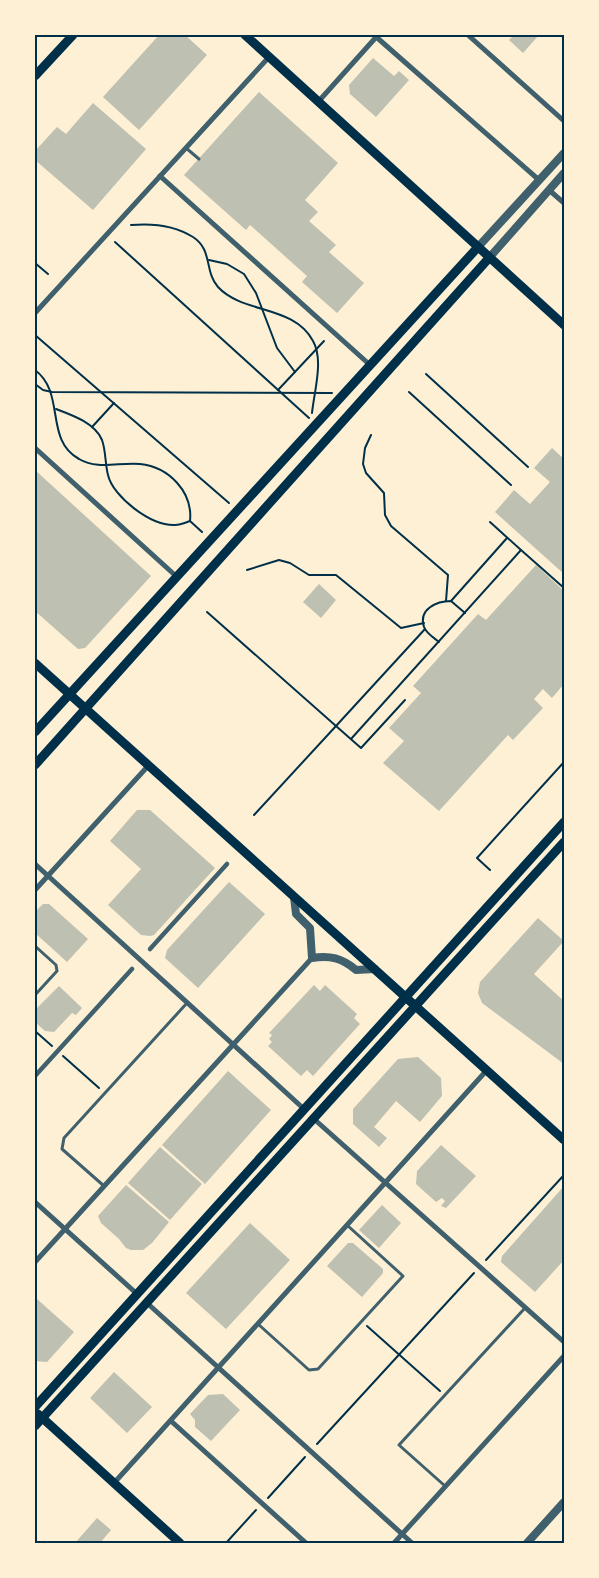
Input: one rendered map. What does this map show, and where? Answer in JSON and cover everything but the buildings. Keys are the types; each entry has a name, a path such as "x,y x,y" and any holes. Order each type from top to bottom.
{"main road":[{"path":"245,35 564,325"},
{"path":"35,76 71,36"},
{"path":"35,732 478,247"},
{"path":"35,766 489,258"},
{"path":"35,663 564,1140"},
{"path":"35,1407 136,1293 564,822"},
{"path":"35,1426 39,1414 147,1303 564,842"},
{"path":"39,1414 180,1543"}],"street":[{"path":"468,35 564,121"},
{"path":"318,102 377,36 539,180"},
{"path":"35,313 270,57"},
{"path":"478,247 564,153"},
{"path":"489,258 564,173"},
{"path":"160,176 370,365"},
{"path":"549,190 564,203"},
{"path":"35,448 177,577"},
{"path":"35,890 148,766"},
{"path":"35,864 304,1109"},
{"path":"150,950 227,864"},
{"path":"294,897 296,914 310,928 312,958"},
{"path":"35,1262 312,958 326,956 345,960 356,970 375,969"},
{"path":"35,1076 132,969"},
{"path":"114,1483 488,1070"},
{"path":"314,1119 564,1342"},
{"path":"35,1202 136,1293"},
{"path":"147,1303 412,1543"},
{"path":"394,1543 564,1356"},
{"path":"171,1421 306,1543"},
{"path":"527,1543 564,1502"}],"lane":[{"path":"186,148 198,159"},
{"path":"35,946 56,965 57,971 35,995"},
{"path":"104,1187 62,1149 64,1138 187,1004"},
{"path":"258,1324 310,1370 318,1369 403,1276 347,1225"},
{"path":"445,1486 399,1445 526,1307"}],"path":[{"path":"131,225 153,223 186,233 204,247 209,260 210,272 218,287 232,297 296,323 314,341 317,372 312,415"},
{"path":"115,242 309,418"},
{"path":"209,260 227,264 245,273 256,293 260,308 277,348 295,372"},
{"path":"35,263 48,274"},
{"path":"35,335 230,505"},
{"path":"278,391 324,341"},
{"path":"35,370 47,382 52,392 60,440 67,450 86,462 106,465 140,464 160,470 170,476 178,483 189,502 190,521 204,534"},
{"path":"426,374 528,467"},
{"path":"35,384 44,390 52,392 332,393"},
{"path":"409,392 511,485"},
{"path":"92,427 114,404"},
{"path":"55,408 75,416 92,427 102,440 112,487 135,509 163,523 174,525 190,521"},
{"path":"371,434 365,448 363,464 366,473 384,493 385,515 391,526 448,574 446,601"},
{"path":"490,522 564,588"},
{"path":"451,601 507,538"},
{"path":"351,739 521,550"},
{"path":"247,570 279,560 290,563 309,575 336,575 401,628 424,623"},
{"path":"439,642 425,629 423,619 430,606 451,601 465,613"},
{"path":"207,612 361,748 405,700"},
{"path":"254,815 425,629"},
{"path":"490,870 477,858 564,762"},
{"path":"35,1031 105,1094"},
{"path":"263,1502 564,1176"},
{"path":"362,1321 444,1395"},
{"path":"226,1543 257,1509"}]}
